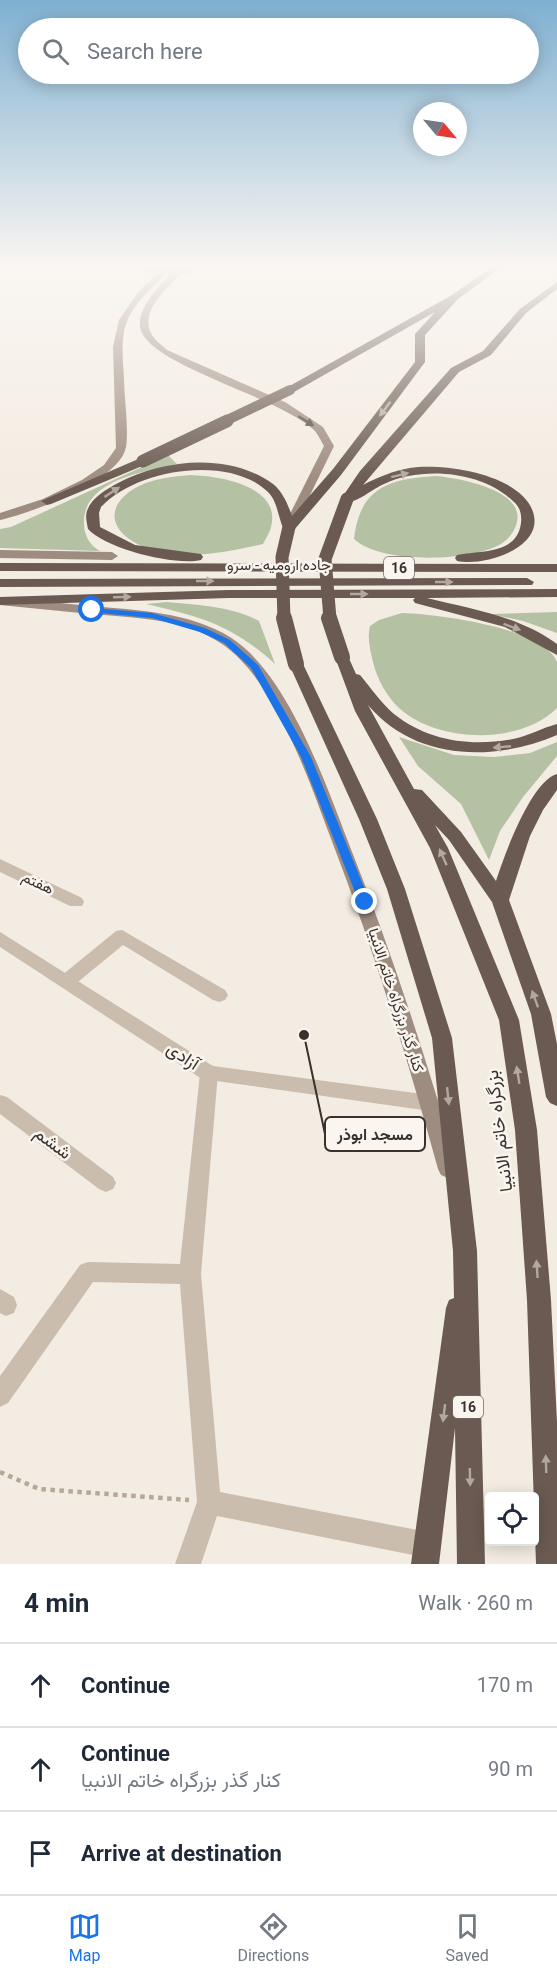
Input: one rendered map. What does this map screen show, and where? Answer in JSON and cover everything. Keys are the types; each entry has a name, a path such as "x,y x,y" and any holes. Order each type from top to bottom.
{"highway":[{"path":"47,501 143,461 290,390 384,337"},
{"path":"289,527 337,472 420,362 420,337"},
{"name":"بزرگراه خاتم الانبیا","path":"501,337 487,353 455,370 364,474 347,500 325,560 328,614 363,711 439,848 509,1020 529,1164 539,1300 550,1564"},
{"path":"206,558 134,551 111,542 94,530 93,512 101,499 124,484 143,476 172,469 200,467 228,469 270,488 281,502 289,527"},
{"path":"347,500 384,479 410,472 441,471 466,474 488,481 513,493 526,508 529,517 526,534 512,548 493,556 419,560"},
{"name":"16","path":"289,527 282,557 283,615 296,664 368,819 396,889 442,1038 465,1251 471,1564"},
{"path":"0,561 112,556 419,560 554,568"},
{"name":"جاده ارومیه - سرو","path":"0,567 554,568"},
{"name":"جاده ارومیه - سرو","path":"0,583 557,582"},
{"path":"0,601 229,594 557,593"},
{"path":"395,594 516,627 545,641 557,651"},
{"path":"345,665 388,717 435,742 474,748 508,747 534,741 557,729"},
{"path":"393,767 455,836 500,900 541,1014 554,1064 557,1097"},
{"path":"500,900 521,832 546,791 557,779"},
{"path":"426,1555 465,1251"}],"main road":[{"path":"0,517 47,501 86,482 108,466 122,448 118,347 120,337"},
{"path":"149,337 164,352 281,404 319,429 329,446 289,527"},
{"path":"0,554 112,556"},
{"name":"کنار گذر بزرگراه خاتم الانبیا","path":"0,601 152,615 202,630 227,641 255,667 306,757 365,902 430,1103 461,1214"}],"street":[{"name":"هفتم","path":"0,865 76,902"},
{"path":"67,981 122,936 219,995"},
{"name":"آزادی","path":"0,938 209,1073 430,1103"},
{"path":"188,1564 209,1502 190,1274 209,1073"},
{"name":"ششم","path":"0,1103 106,1183"},
{"path":"0,1395 88,1272 190,1274"},
{"path":"209,1502 426,1555"}],"path":[{"path":"0,1473 39,1489 209,1502"}],"green space":[{"path":"168,455 177,464 117,480 93,497 86,509 84,528 86,536 100,551 0,548 0,529 11,527"},
{"path":"191,475 231,481 257,492 267,501 272,513 271,527 263,544 192,555 164,553 150,549 135,543 124,535 115,518 116,508 121,499 131,490 157,480"},
{"path":"436,476 459,479 487,487 510,501 516,511 517,522 507,540 487,550 469,554 426,558 384,553 354,539 357,521 363,508 370,497 380,489 404,480"},
{"path":"167,602 226,609 259,621 275,664 245,640 215,624 184,613 146,604"},
{"path":"557,612 557,633 523,621 490,614"},
{"path":"402,613 438,616 487,625 511,631 532,640 548,650 557,662 557,708 541,720 522,729 501,734 457,733 416,720 400,709 383,687 369,644 370,626 379,620"},
{"path":"399,737 454,755 494,757 530,753 557,742 557,756 523,797 500,831 489,860 461,804 418,766"}],"place":[{"name":"مسجد ابوذر","path":"304,1035"}],"route":[{"path":"92,610 152,615 202,630 227,641 255,667 306,757 365,902"}]}
